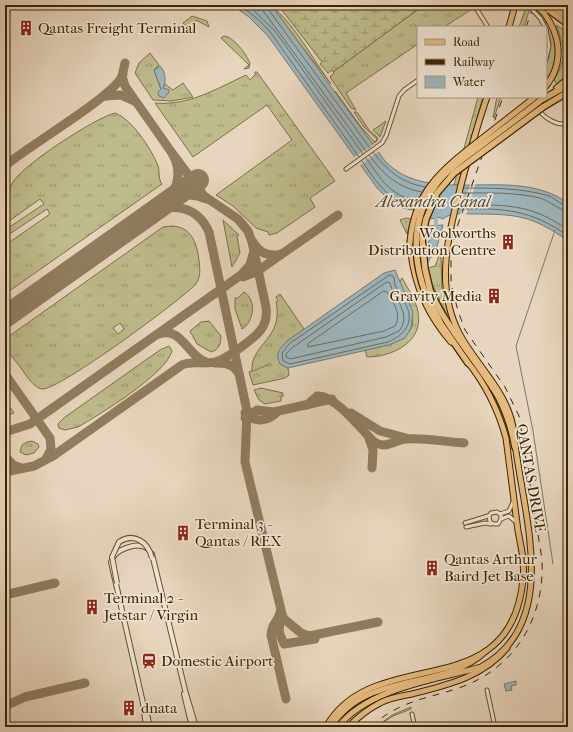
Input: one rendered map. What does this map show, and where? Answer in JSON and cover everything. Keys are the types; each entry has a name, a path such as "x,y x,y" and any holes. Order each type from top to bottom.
{"highway":[{"path":"542,5 545,11 568,24"},
{"path":"545,11 568,17"},
{"path":"547,96 568,79"},
{"path":"547,96 568,85"},
{"name":"QANTAS DRIVE","path":"515,447 510,423 499,398 425,292 425,269 422,238 426,219 438,194 454,173 543,107 568,93"},
{"name":"QANTAS DRIVE","path":"468,363 441,324 425,292 418,267 415,242 419,221 433,191 451,169 544,98"}],"main road":[{"path":"509,26 515,5"},
{"path":"535,5 545,11 556,32 558,48 557,64 547,84"},
{"path":"487,98 464,168 462,183 451,222 445,266 447,298 451,314 463,339 505,401 513,426 515,447"},
{"path":"425,292 412,263 411,234 415,215 432,182 453,161 534,98"},
{"name":"QANTAS DRIVE","path":"468,363 492,398 502,422 506,438 524,578 518,605 508,628 489,649"},
{"name":"QANTAS DRIVE","path":"348,727 366,711 381,702 449,684 476,673 489,666 508,648 523,618 532,579 529,533 515,447"},
{"path":"338,727 349,714 369,700 391,692 481,667 508,648"},
{"path":"326,727 346,702 372,687 455,667 476,658 489,649"},
{"path":"331,727 342,713 366,696 394,685 469,665 489,649"}],"street":[{"path":"474,5 487,26"},
{"path":"528,5 545,11 546,26"},
{"path":"547,34 549,46 547,55"},
{"path":"346,169 377,148 386,136 399,96 404,90 417,81"},
{"path":"535,98 537,106 543,115 561,124 568,123"},
{"path":"500,514 501,519 498,524 487,523 467,527 466,522 485,518 495,512 500,514 505,513 511,509 513,493"},
{"path":"490,514 488,518 492,524"},
{"path":"501,519 511,517 514,519 518,530"},
{"path":"150,727 112,558 115,548 122,540 131,538 143,542 150,551 192,727"},
{"path":"146,727 143,703 111,565 112,557 116,552 141,546 149,549 154,560 184,687 196,727"},
{"path":"487,690 495,727"},
{"path":"412,714 415,727"}],"green space":[{"path":"270,5 286,20 331,84"},
{"path":"278,5 424,5 333,72 332,70 328,73 320,64 322,62"},
{"path":"424,5 469,5 472,9 446,26 417,26 417,45 346,93 356,110 351,108 330,77 334,73 333,72"},
{"path":"527,5 531,5 524,26 519,26"},
{"path":"192,16 207,21 209,27 196,20 194,28 192,27 188,30 183,23"},
{"path":"545,20 550,27 555,42 555,58 547,79 547,62 551,43"},
{"path":"556,25 568,33 568,78 558,86 554,80 563,59 563,47"},
{"path":"224,36 232,39 243,51 250,63 249,68 244,69 249,65 221,38"},
{"path":"150,53 159,65 154,70 164,98 169,92 163,88 165,84 173,90 183,83 193,97 172,101 153,100 135,73 139,63"},
{"path":"255,72 257,72 335,181 310,198 315,207 277,233 269,235 268,232 256,228 233,206 216,195 292,140 267,105 193,157 155,103 179,102 191,99 213,91 246,75 250,80 255,75"},
{"path":"335,91 362,128 375,142 377,139 364,127 354,112 357,112 369,130 378,138 377,141 372,144"},
{"path":"478,98 483,98 458,184 454,185"},
{"path":"497,98 501,98 494,118"},
{"path":"115,113 128,122 141,136 158,166 162,184 5,294 5,242 7,244 50,214 47,209 11,233 8,228 44,204 40,199 5,224 5,207 10,187 13,182 31,164 77,132 92,123"},
{"path":"386,121 380,137 373,130"},
{"path":"406,218 411,219 407,234 400,220"},
{"path":"223,220 239,235 237,236 240,253 232,267"},
{"path":"171,226 184,229 195,242 200,266 198,281 196,284 145,325 71,376 53,386 42,389 36,386 27,377 10,354 5,343 5,339 163,227","holes":["120,323 124,329 118,334 113,328"]},
{"path":"439,256 441,258 442,290 449,314 447,315 432,284 428,268 435,266"},
{"path":"402,278 416,303 419,323 416,332 404,346 396,351 367,357 365,350 395,342 404,337 410,330 413,322 412,311 399,283"},
{"path":"244,292 251,300 252,311 249,321 242,329 235,309 235,298 238,298"},
{"path":"280,294 304,329 287,341 280,364 288,368 289,375 285,378 253,385 249,372 252,371 256,354 275,325 277,314 276,302 278,301 276,297"},
{"path":"209,321 221,336 219,346 216,350 211,352 197,344 190,331 201,322"},
{"path":"169,346 172,351 167,360 158,371 131,393 78,427 65,430 59,428 58,424 65,417 160,350"},
{"path":"261,388 283,393 281,401 265,404 259,400 254,390"},
{"path":"5,400 14,413 5,416"},
{"path":"32,441 38,444 39,447 34,453 26,455 20,452 22,445"},
{"path":"411,707 411,709 393,716 376,727 392,715"}],"water":[{"name":"Alexandra Canal","path":"232,5 270,5 385,161 404,175 425,182 448,185 522,186 546,192 568,203 568,241 544,226 523,218 500,215 453,214 443,219 438,217 431,219 417,211 403,208 392,203 377,188 268,36 249,17"},
{"path":"160,66 165,76 163,88 169,90 164,98 159,96 158,92 161,89 154,70"},
{"path":"443,225 436,250 427,263 430,236 429,226"},
{"path":"395,270 413,312 411,328 405,338 389,345 288,368 280,364 278,354 287,341 384,273"},
{"path":"516,681 516,685 511,686 512,690 506,691 504,684"}],"pier":[{"path":"374,144 379,151 359,166 353,158"},
{"path":"471,182 473,182 463,215 460,215"},
{"path":"474,182 476,182 466,215 463,215"}],"waterway":[{"path":"436,215 436,229"},
{"path":"553,564 533,431 516,346 555,230"},
{"path":"253,371 270,364"}],"taxiway":[{"path":"125,63 122,76 125,86 172,153 178,168 177,183 174,190 159,208"},
{"path":"5,166 105,95 117,83 123,74"},
{"path":"105,96 121,95 134,101"},
{"path":"5,472 34,466 53,456 182,365 190,363 211,363 220,360 248,342 263,326 266,318 266,307 252,242 248,231 238,219 204,196 172,153"},
{"path":"167,203 186,195 206,199"},
{"path":"146,217 164,209 182,208 197,216 204,223 209,232 247,411 245,462 283,618 301,633 309,636 378,622"},
{"path":"243,277 256,272 338,215"},
{"path":"253,242 258,249 265,253 272,255 281,254"},
{"path":"5,432 30,424 241,275 250,265 253,254"},
{"path":"159,334 173,334 179,338 199,359 206,362"},
{"path":"215,363 222,363 232,366 239,374"},
{"path":"5,374 50,438 51,449 46,459"},
{"path":"307,405 317,396 324,397 339,406 373,441 381,445 405,439 427,439 464,443"},
{"path":"245,418 257,410 274,412 332,399"},
{"path":"245,413 257,420 262,420 274,415 278,411"},
{"path":"351,413 380,431 406,438"},
{"path":"369,438 373,450 372,468"},
{"path":"5,456 13,465 21,468"},
{"path":"5,595 55,583"},
{"path":"280,612 274,624 271,635 286,699"},
{"path":"281,615 279,632 284,644 315,639"},
{"path":"5,706 25,697 85,683"}],"runway":[{"path":"5,317 198,180"}],"railway":[{"path":"526,26 534,5"},
{"path":"371,727 381,718 402,706 459,688 479,679 496,668 511,654 523,638 532,620 538,601 542,580 542,559 519,416 505,387 465,330 451,284 451,258 456,230 503,98"}],"place":[{"name":"Qantas Freight Terminal","path":"26,28"},
{"name":"Woolworths Distribution Centre","path":"508,242"},
{"name":"Gravity Media","path":"494,296"},
{"name":"Terminal 3 - Qantas / REX","path":"183,533"},
{"name":"Qantas Arthur Baird Jet Base","path":"432,568"},
{"name":"Terminal 2 - Jetstar / Virgin","path":"92,607"},
{"name":"Domestic Airport","path":"149,661"},
{"name":"dnata","path":"129,708"}]}
